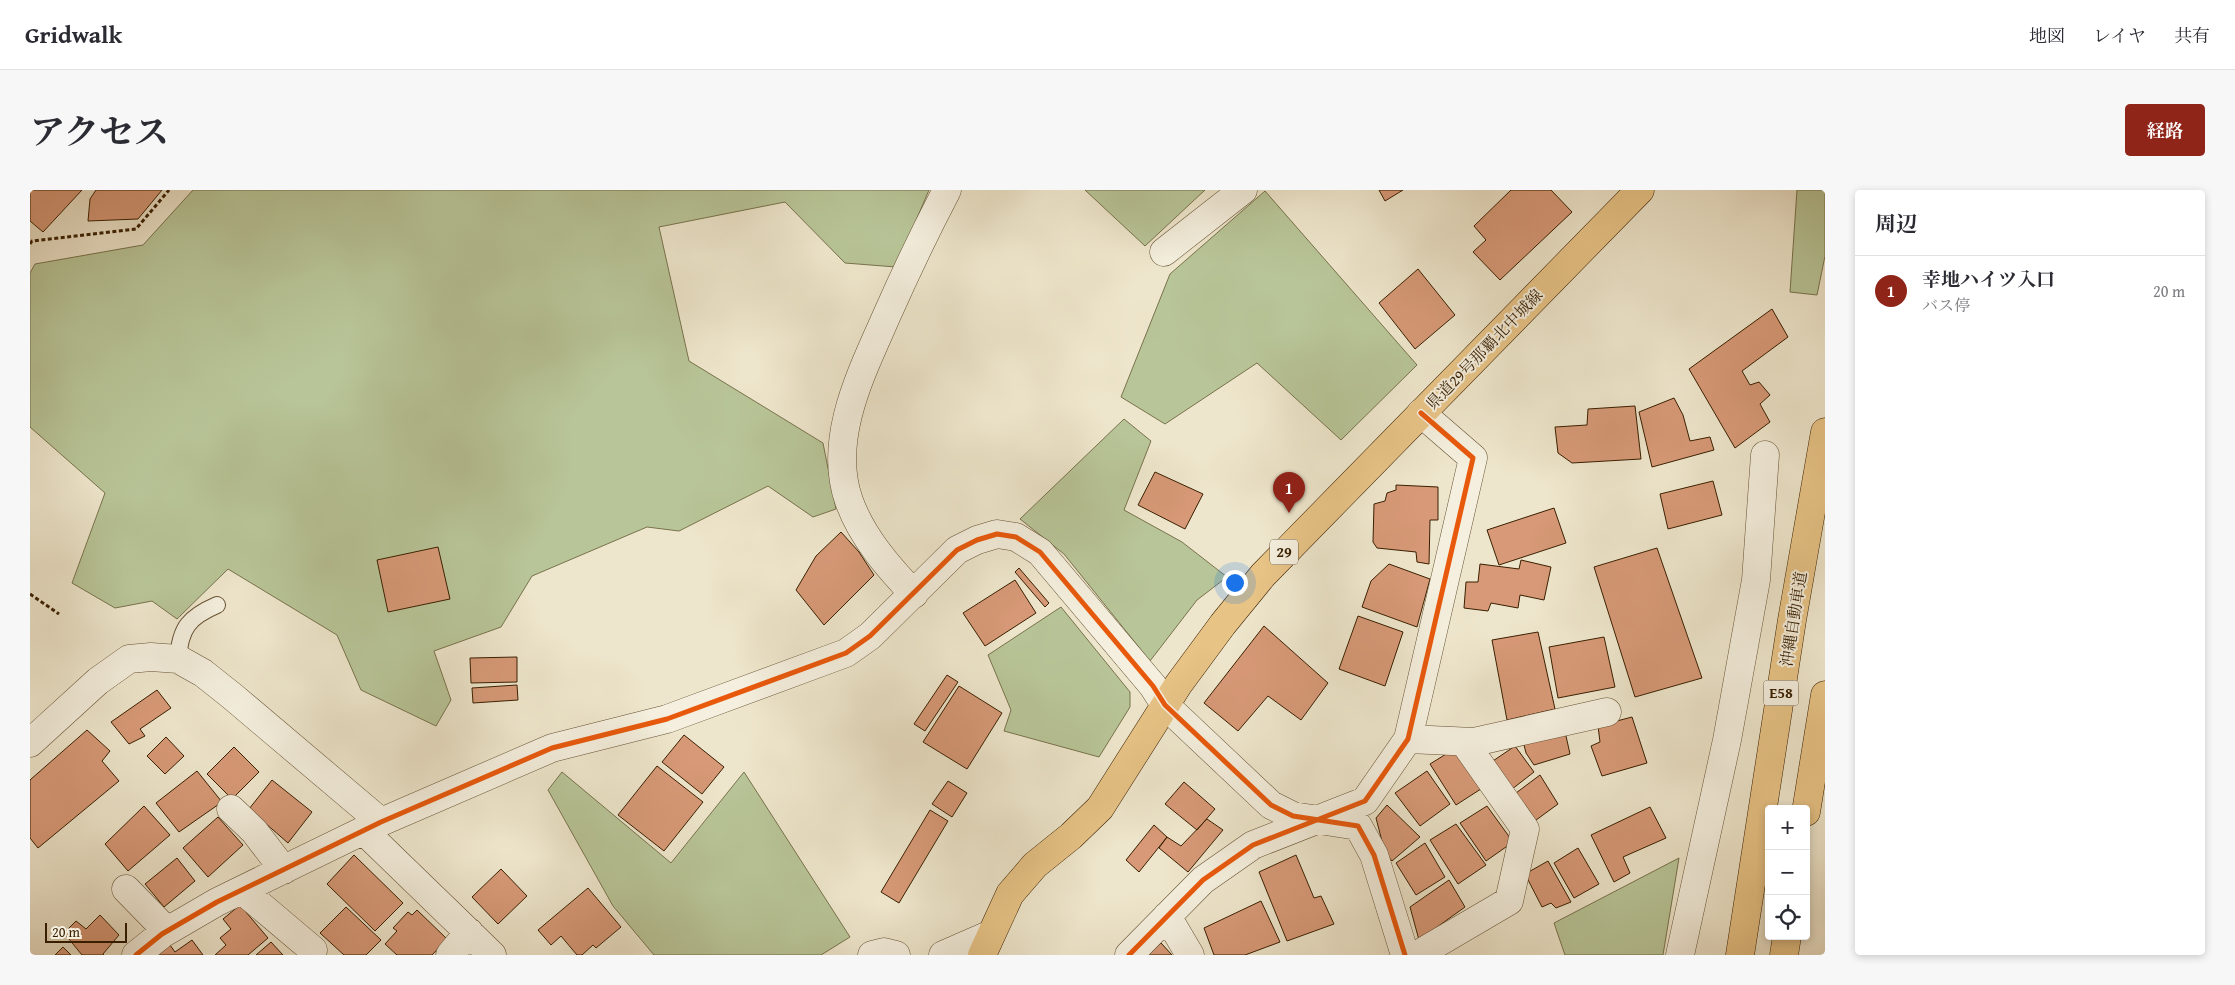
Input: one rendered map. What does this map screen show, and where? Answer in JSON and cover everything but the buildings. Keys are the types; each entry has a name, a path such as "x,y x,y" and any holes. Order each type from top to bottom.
{"main road":[{"name":"県道29号那覇北中城線","path":"987,945 1010,894 1035,864 1071,836 1100,808 1165,705 1223,624 1263,575 1640,190"},
{"name":"沖縄自動車道","path":"1740,955 1792,620 1825,432"},
{"path":"1807,805 1825,695"},
{"path":"1784,955 1786,940"}],"street":[{"path":"914,594 878,552 861,527 849,500 844,470 844,442 852,398 914,254 946,190"},
{"path":"1164,252 1243,190"},
{"path":"1129,955 1203,880 1254,846 1365,801 1408,739 1473,458 1421,413"},
{"path":"1680,955 1727,740 1756,580 1765,455"},
{"path":"136,955 167,931 242,890 373,827 552,748 666,719 846,653 870,636 957,550 977,540 998,534 1016,537 1040,552 1153,686 1165,705 1271,806 1293,816 1358,826 1374,855 1405,955"},
{"path":"30,743 98,682 129,659 151,656 178,659 203,673 224,690 373,827 492,955"},
{"path":"1408,739 1474,742 1607,712"},
{"path":"1417,955 1509,901 1525,829 1464,742"},
{"path":"231,809 254,831 284,870"},
{"path":"126,890 167,931"},
{"path":"242,890 313,950"},
{"path":"1167,916 1190,955"},
{"path":"450,955 469,932"},
{"path":"943,955 987,945"},
{"path":"872,955 884,952 896,955"}],"lane":[{"path":"178,659 183,630 190,620 202,611 217,605"}],"path":[{"path":"30,244 32,241 136,229 169,190"},
{"path":"30,594 59,614"}],"green space":[{"path":"193,190 929,190 896,267 845,263 785,202 659,227 689,361 823,443 836,509 813,517 768,486 679,531 647,527 532,576 501,627 434,651 451,700 436,726 361,690 337,635 228,569 177,619 152,601 115,608 72,583 105,493 30,427 30,273 35,264 143,245"},
{"path":"1085,190 1205,190 1145,246"},
{"path":"1797,190 1825,190 1825,256 1817,295 1790,292"},
{"path":"1265,191 1417,365 1341,440 1257,363 1165,424 1121,397 1170,274"},
{"path":"1124,419 1151,441 1124,510 1182,542 1227,577 1197,600 1150,661 1064,554 1020,519"},
{"path":"1061,607 1130,692 1130,707 1099,757 1004,731 1011,710 988,655"},
{"path":"562,772 671,863 744,772 850,937 821,955 654,955 613,906 548,790"},
{"path":"1679,858 1663,955 1565,955 1554,923"}],"cycle path":[{"path":"1129,955 1203,880 1253,845 1365,801 1408,739 1473,458 1421,413"},
{"path":"136,955 162,934 217,902 381,822 552,748 667,719 846,653 870,636 957,550 977,540 997,534 1016,537 1040,552 1153,686 1165,705 1271,805 1293,816 1358,826 1374,855 1405,955"}],"place":[{"name":"幸地ハイツ入口","path":"1289,513"}]}
